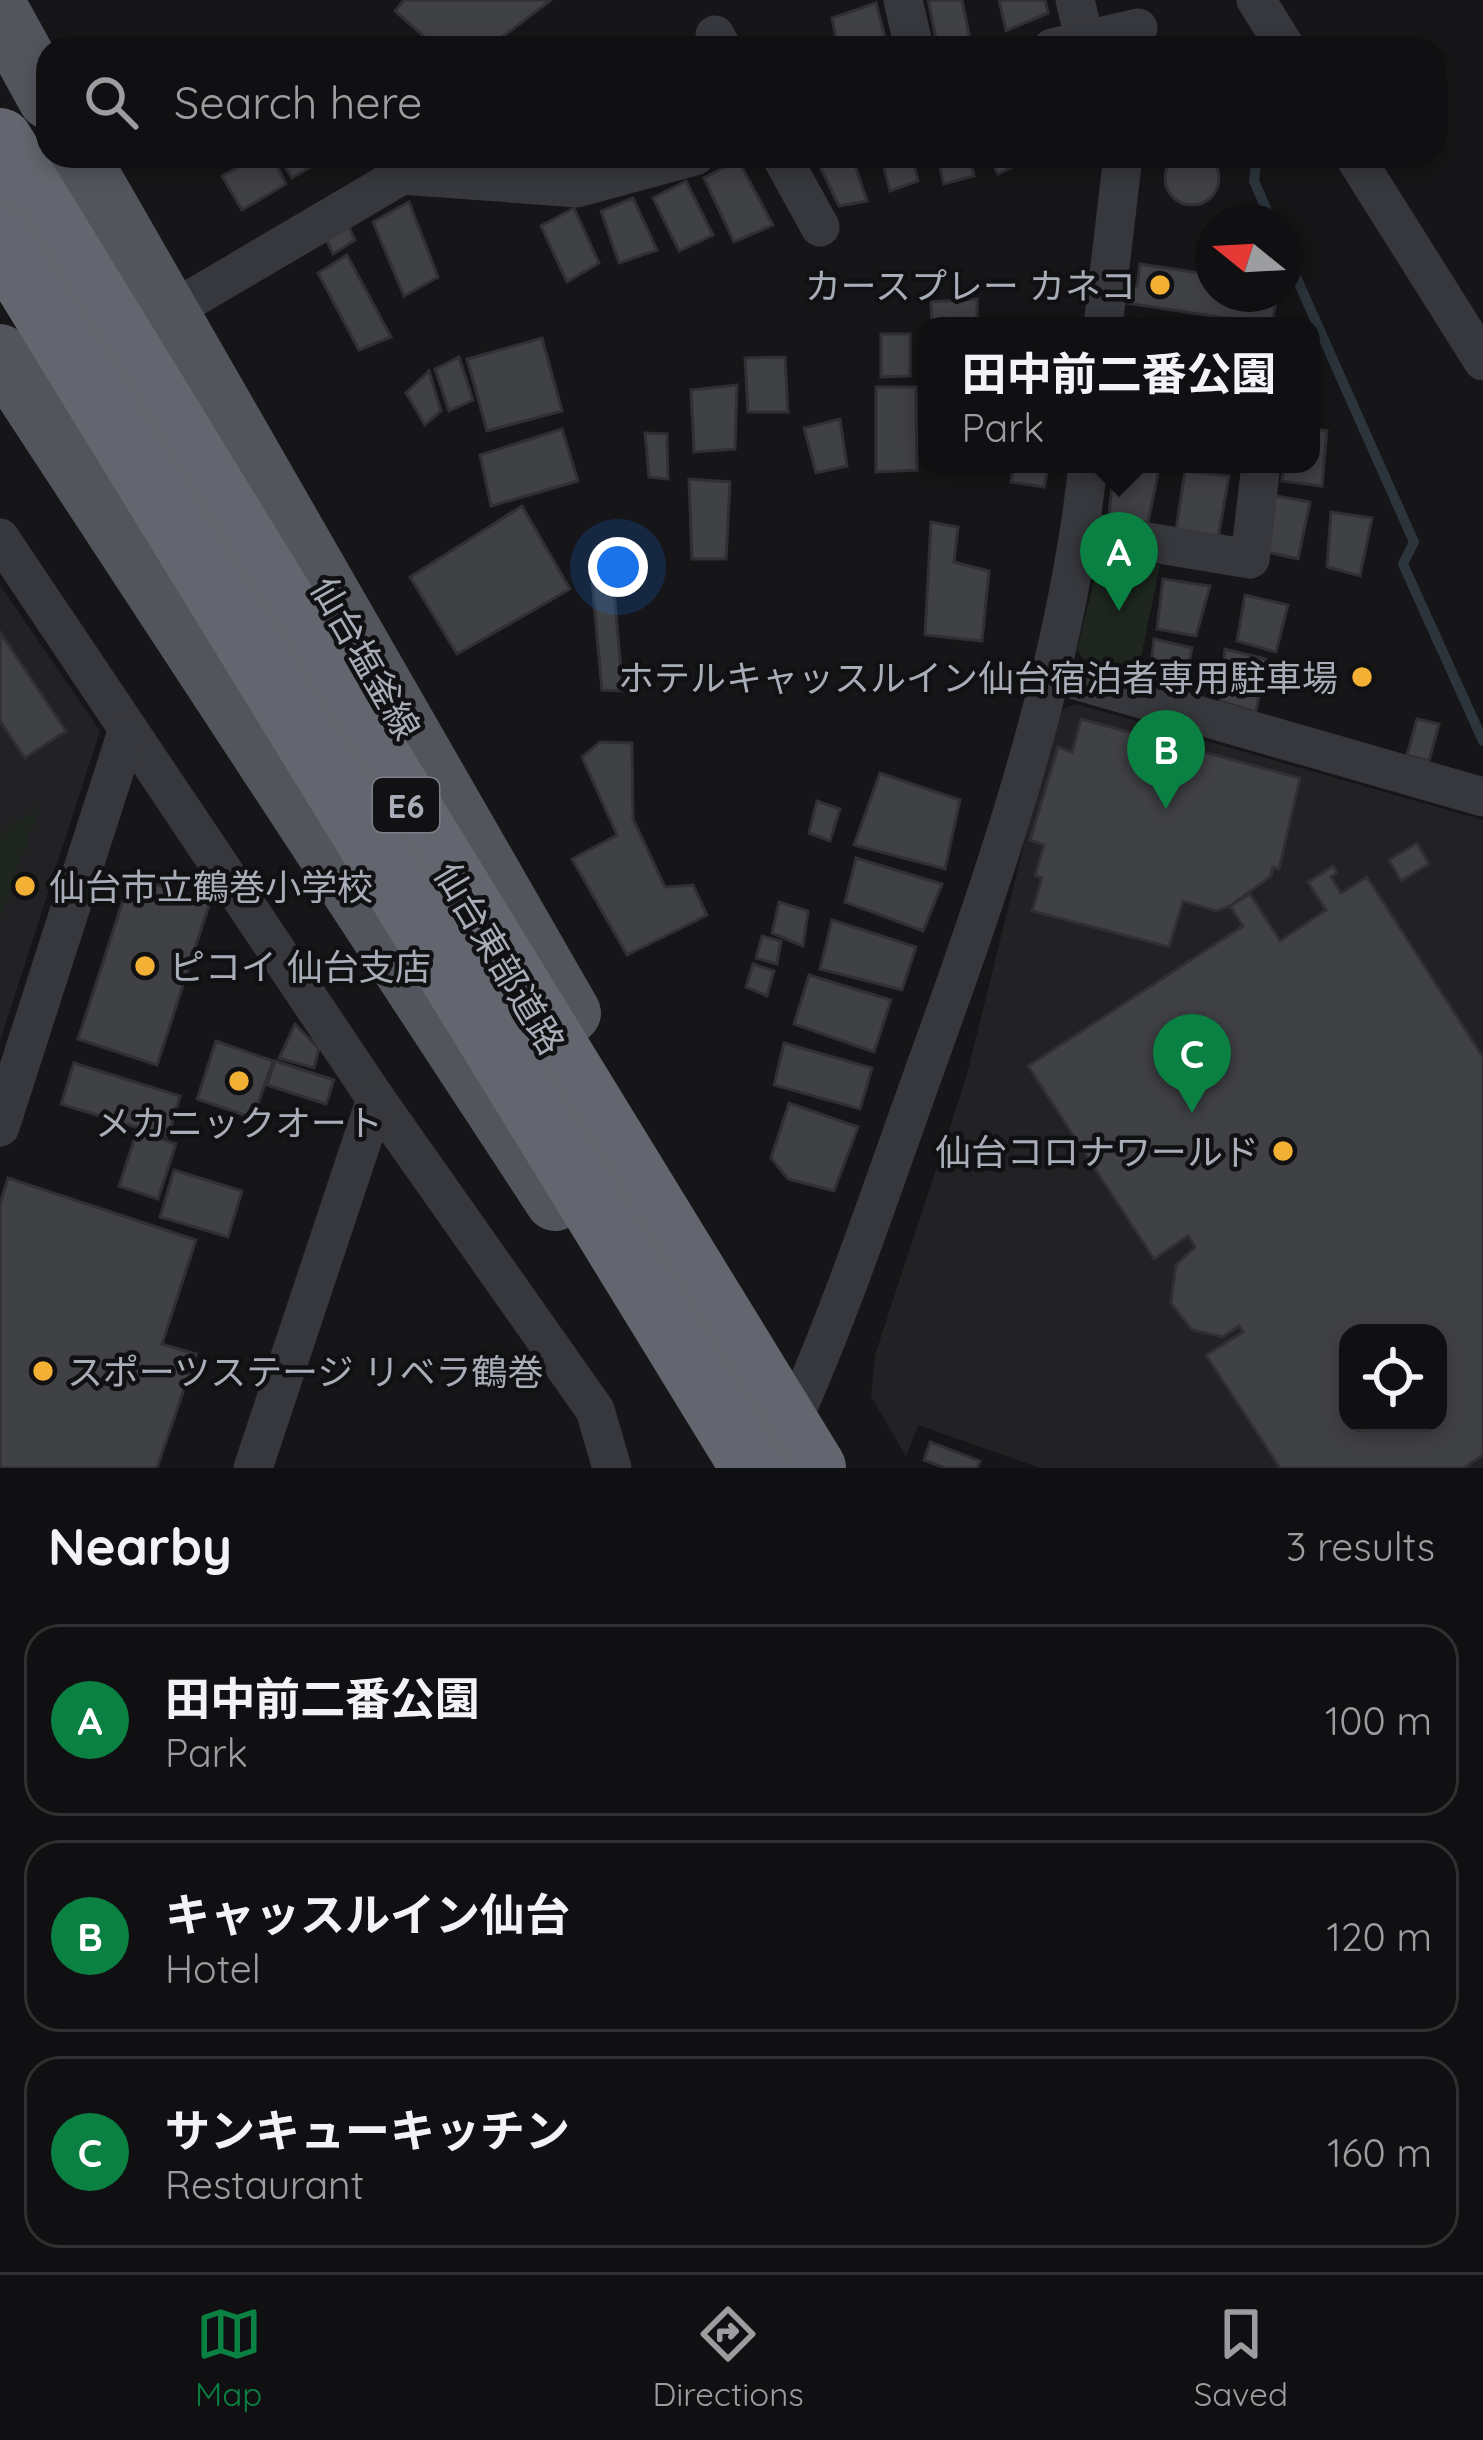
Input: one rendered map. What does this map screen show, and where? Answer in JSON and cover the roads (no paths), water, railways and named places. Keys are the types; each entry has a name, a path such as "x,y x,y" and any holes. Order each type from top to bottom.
{"highway":[{"name":"仙台東部道路","path":"0,142 813,1468"},
{"name":"仙台東部道路","path":"0,238 754,1468"}],"main road":[{"path":"0,12 36,77"},
{"name":"仙台塩釜線","path":"86,168 166,314 839,1468"},
{"path":"0,354 727,1468"}],"street":[{"path":"903,0 911,36"},
{"path":"1256,0 1278,36"},
{"path":"1070,28 1138,25"},
{"path":"166,314 402,175 577,188 651,168"},
{"path":"788,168 820,227"},
{"path":"1104,317 1122,168"},
{"path":"1362,168 1483,361"},
{"path":"799,1405 974,933 1051,674 1082,531 1087,473"},
{"path":"1082,531 1250,559 1260,473"},
{"path":"0,538 376,1099 596,1410 612,1468"},
{"path":"1051,674 1483,796"},
{"path":"0,1127 127,732"},
{"path":"253,1468 376,1099"}],"waterway":[{"path":"1256,168 1254,181 1264,204"},
{"path":"1303,292 1314,317"},
{"path":"1320,331 1414,542 1403,564 1483,741"}],"place":[{"name":"カースプレー カネコ","path":"1160,285"},
{"name":"田中前二番公園","path":"1119,611"},
{"name":"ホテルキャッスルイン仙台宿泊者専用駐車場","path":"1362,677"},
{"name":"キャッスルイン仙台","path":"1166,809"},
{"name":"仙台市立鶴巻小学校","path":"25,886"},
{"name":"ピコイ 仙台支店","path":"145,966"},
{"name":"メカニックオート","path":"239,1081"},
{"name":"サンキューキッチン","path":"1192,1113"},
{"name":"仙台コロナワールド","path":"1283,1151"},
{"name":"スポーツステージ リベラ鶴巻","path":"43,1371"}]}
